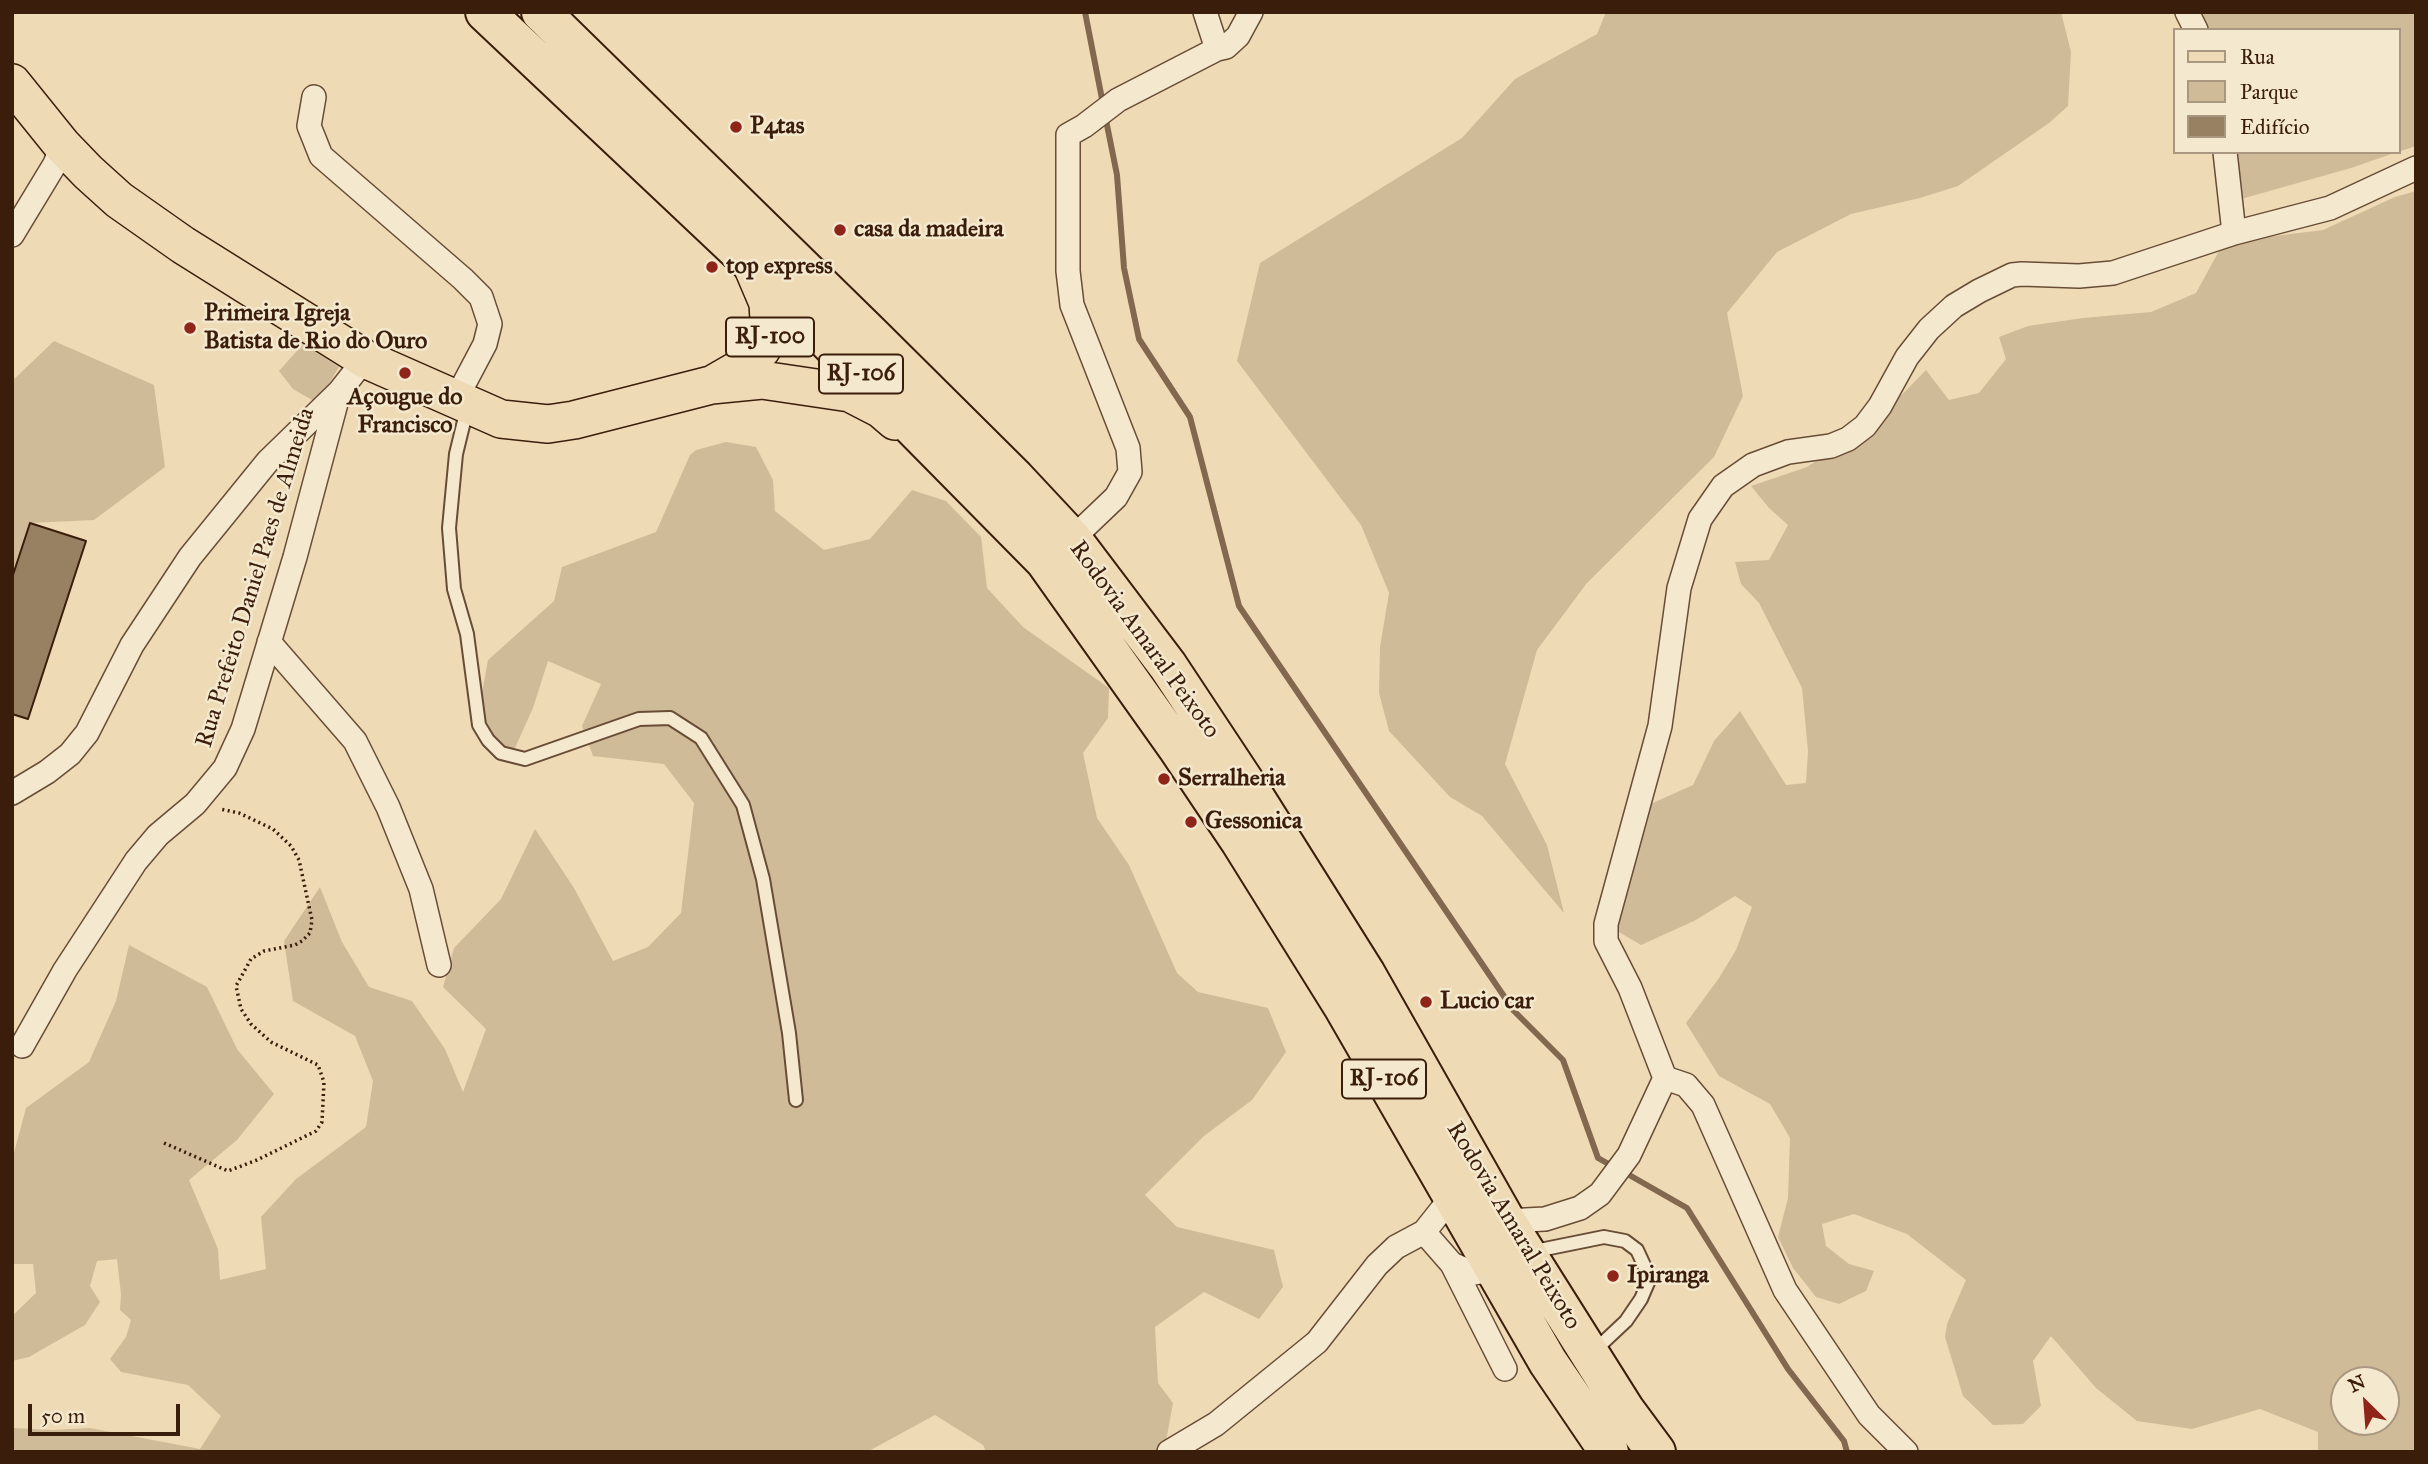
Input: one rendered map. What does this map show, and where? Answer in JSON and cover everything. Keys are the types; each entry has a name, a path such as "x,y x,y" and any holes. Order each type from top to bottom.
{"highway":[{"name":"RJ-106","path":"485,12 751,263"},
{"name":"Rodovia Amaral Peixoto","path":"541,12 986,449 1072,539 1168,666 1256,799 1366,974 1506,1221 1510,1261 1548,1362 1609,1452"},
{"name":"Rodovia Amaral Peixoto","path":"751,263 1045,561 1240,841 1344,1008 1451,1198 1510,1261 1590,1354 1656,1452"}],"main road":[{"name":"RJ-100","path":"12,83 62,145 119,200 145,219 365,359 501,419 548,424 574,420 711,385 762,380 850,393 881,409 971,484"},
{"name":"RJ-100","path":"711,385 748,364 770,336 768,303 751,263"}],"street":[{"path":"1205,12 1217,49"},
{"path":"1072,539 1115,497 1130,472 1128,448 1072,305 1068,271 1068,135 1118,100 1217,49 1226,47 1238,36 1251,12"},
{"path":"2187,12 2195,28"},
{"path":"314,97 309,126 321,156 481,297 490,324 462,402"},
{"path":"12,235 54,164 62,145"},
{"path":"2225,154 2234,233"},
{"path":"1506,1221 1545,1219 1580,1208 1600,1194 1629,1155 1665,1078 1630,988 1606,941 1606,924 1660,726 1679,588 1700,519 1723,486 1753,465 1788,452 1832,446 1866,426 1907,357 1929,329 1954,306 2012,275 2078,276 2113,273 2234,233 2330,208 2416,168"},
{"path":"12,793 47,772 79,744 132,645 190,557 268,461 339,392 365,359"},
{"name":"Rua Prefeito Daniel Paes de Almeida","path":"22,1046 65,970 136,861 158,835 195,804 225,768 243,729 295,557 339,392"},
{"path":"269,642 355,741 388,807 421,889 439,965"},
{"path":"1665,1078 1686,1085 1703,1104 1785,1290 1869,1415 1906,1452"},
{"path":"1169,1452 1216,1424 1317,1342 1377,1265 1396,1247 1424,1232 1451,1198"},
{"path":"1424,1232 1452,1264 1505,1369"},
{"path":"1452,1264 1473,1273 1510,1261"}],"lane":[{"path":"462,402 449,528 454,589 467,634 479,725 488,740 501,753 525,759 639,719 670,718 701,738 743,805 763,880 789,1033 796,1100"},
{"path":"1510,1261 1604,1237 1625,1241 1637,1251 1650,1278 1641,1299 1626,1321 1590,1354"}],"path":[{"path":"164,1143 228,1171 316,1131 322,1122 324,1082 318,1065 271,1042 251,1024 241,1009 236,986 251,959 264,951 295,945 310,933 312,920 299,860 290,846 273,829 239,813 195,804"}],"green space":[{"path":"1606,12 2061,12 2071,52 2068,106 2049,123 1958,186 1851,214 1777,252 1727,313 1743,396 1714,457 1587,583 1537,650 1505,764 1547,845 1564,913 1482,816 1450,797 1389,731 1379,693 1380,647 1389,593 1361,525 1237,361 1260,263 1462,138 1515,79 1597,34"},
{"path":"2203,12 2416,12 2416,146 2400,151 2400,28 2204,28"},
{"path":"2226,154 2391,154 2351,168 2234,201"},
{"path":"2416,191 2416,1452 2318,1452 2318,1432 2260,1409 2192,1429 2137,1421 2096,1388 2051,1336 2033,1361 2041,1406 2023,1424 1993,1425 1963,1396 1945,1337 1947,1324 1966,1280 1907,1234 1854,1214 1822,1224 1826,1246 1849,1264 1874,1271 1866,1291 1839,1304 1816,1297 1793,1268 1778,1237 1788,1198 1790,1138 1770,1104 1719,1076 1686,1023 1736,950 1752,907 1735,896 1694,921 1641,945 1609,926 1646,806 1693,785 1714,741 1740,711 1786,785 1806,783 1808,751 1802,688 1759,603 1741,584 1735,562 1769,560 1788,525 1751,486 1807,467 1874,423 1926,370 1949,400 1979,393 2006,359 1999,337 2028,326 2151,312 2196,293 2221,247 2250,239 2323,230 2395,197"},
{"path":"54,341 154,385 165,467 94,520 30,523 12,578 12,381"},
{"path":"303,344 339,367 317,403 293,389 279,371"},
{"path":"726,442 756,447 773,480 775,511 824,550 870,539 912,490 946,501 981,537 987,588 1023,627 1109,688 1108,718 1083,753 1097,818 1129,865 1177,973 1198,992 1268,1008 1286,1052 1252,1100 1204,1136 1145,1195 1177,1227 1274,1250 1283,1287 1259,1319 1204,1292 1155,1327 1158,1383 1173,1403 1164,1452 986,1452 983,1445 935,1415 867,1452 12,1452 12,1428 90,1428 200,1449 221,1416 188,1385 121,1372 110,1359 126,1337 131,1320 120,1310 117,1259 97,1261 90,1286 100,1302 85,1325 29,1357 12,1361 12,1316 36,1293 33,1264 12,1264 12,1160 26,1108 89,1062 116,1001 129,945 207,987 237,1049 274,1094 237,1140 189,1180 218,1249 220,1280 266,1269 261,1217 296,1179 366,1127 373,1081 355,1036 293,1001 284,941 320,887 342,942 369,987 412,1001 445,1049 463,1092 486,1029 443,987 454,948 501,899 535,829 574,888 613,961 648,947 681,913 694,803 664,764 593,756 582,726 601,684 548,661 533,708 510,759 478,714 488,660 554,601 562,567 656,532 690,455 696,450"}],"building":[{"path":"30,523 86,541 28,719 12,714 12,578"}],"waterway":[{"path":"1085,12 1103,104"},
{"path":"1105,115 1117,175 1124,268 1139,339 1190,417 1239,606 1514,1011 1563,1060 1598,1158 1614,1167"},
{"path":"1624,1172 1687,1208 1788,1369 1844,1441 1847,1452"}],"place":[{"name":"P4tas","path":"736,127"},
{"name":"casa da madeira","path":"840,230"},
{"name":"top express","path":"712,267"},
{"name":"Primeira Igreja Batista de Rio do Ouro","path":"190,328"},
{"name":"Açougue do Francisco","path":"405,373"},
{"name":"Serralheria","path":"1164,779"},
{"name":"Gessonica","path":"1191,822"},
{"name":"Lucio car","path":"1426,1002"},
{"name":"Ipiranga","path":"1613,1276"}]}
